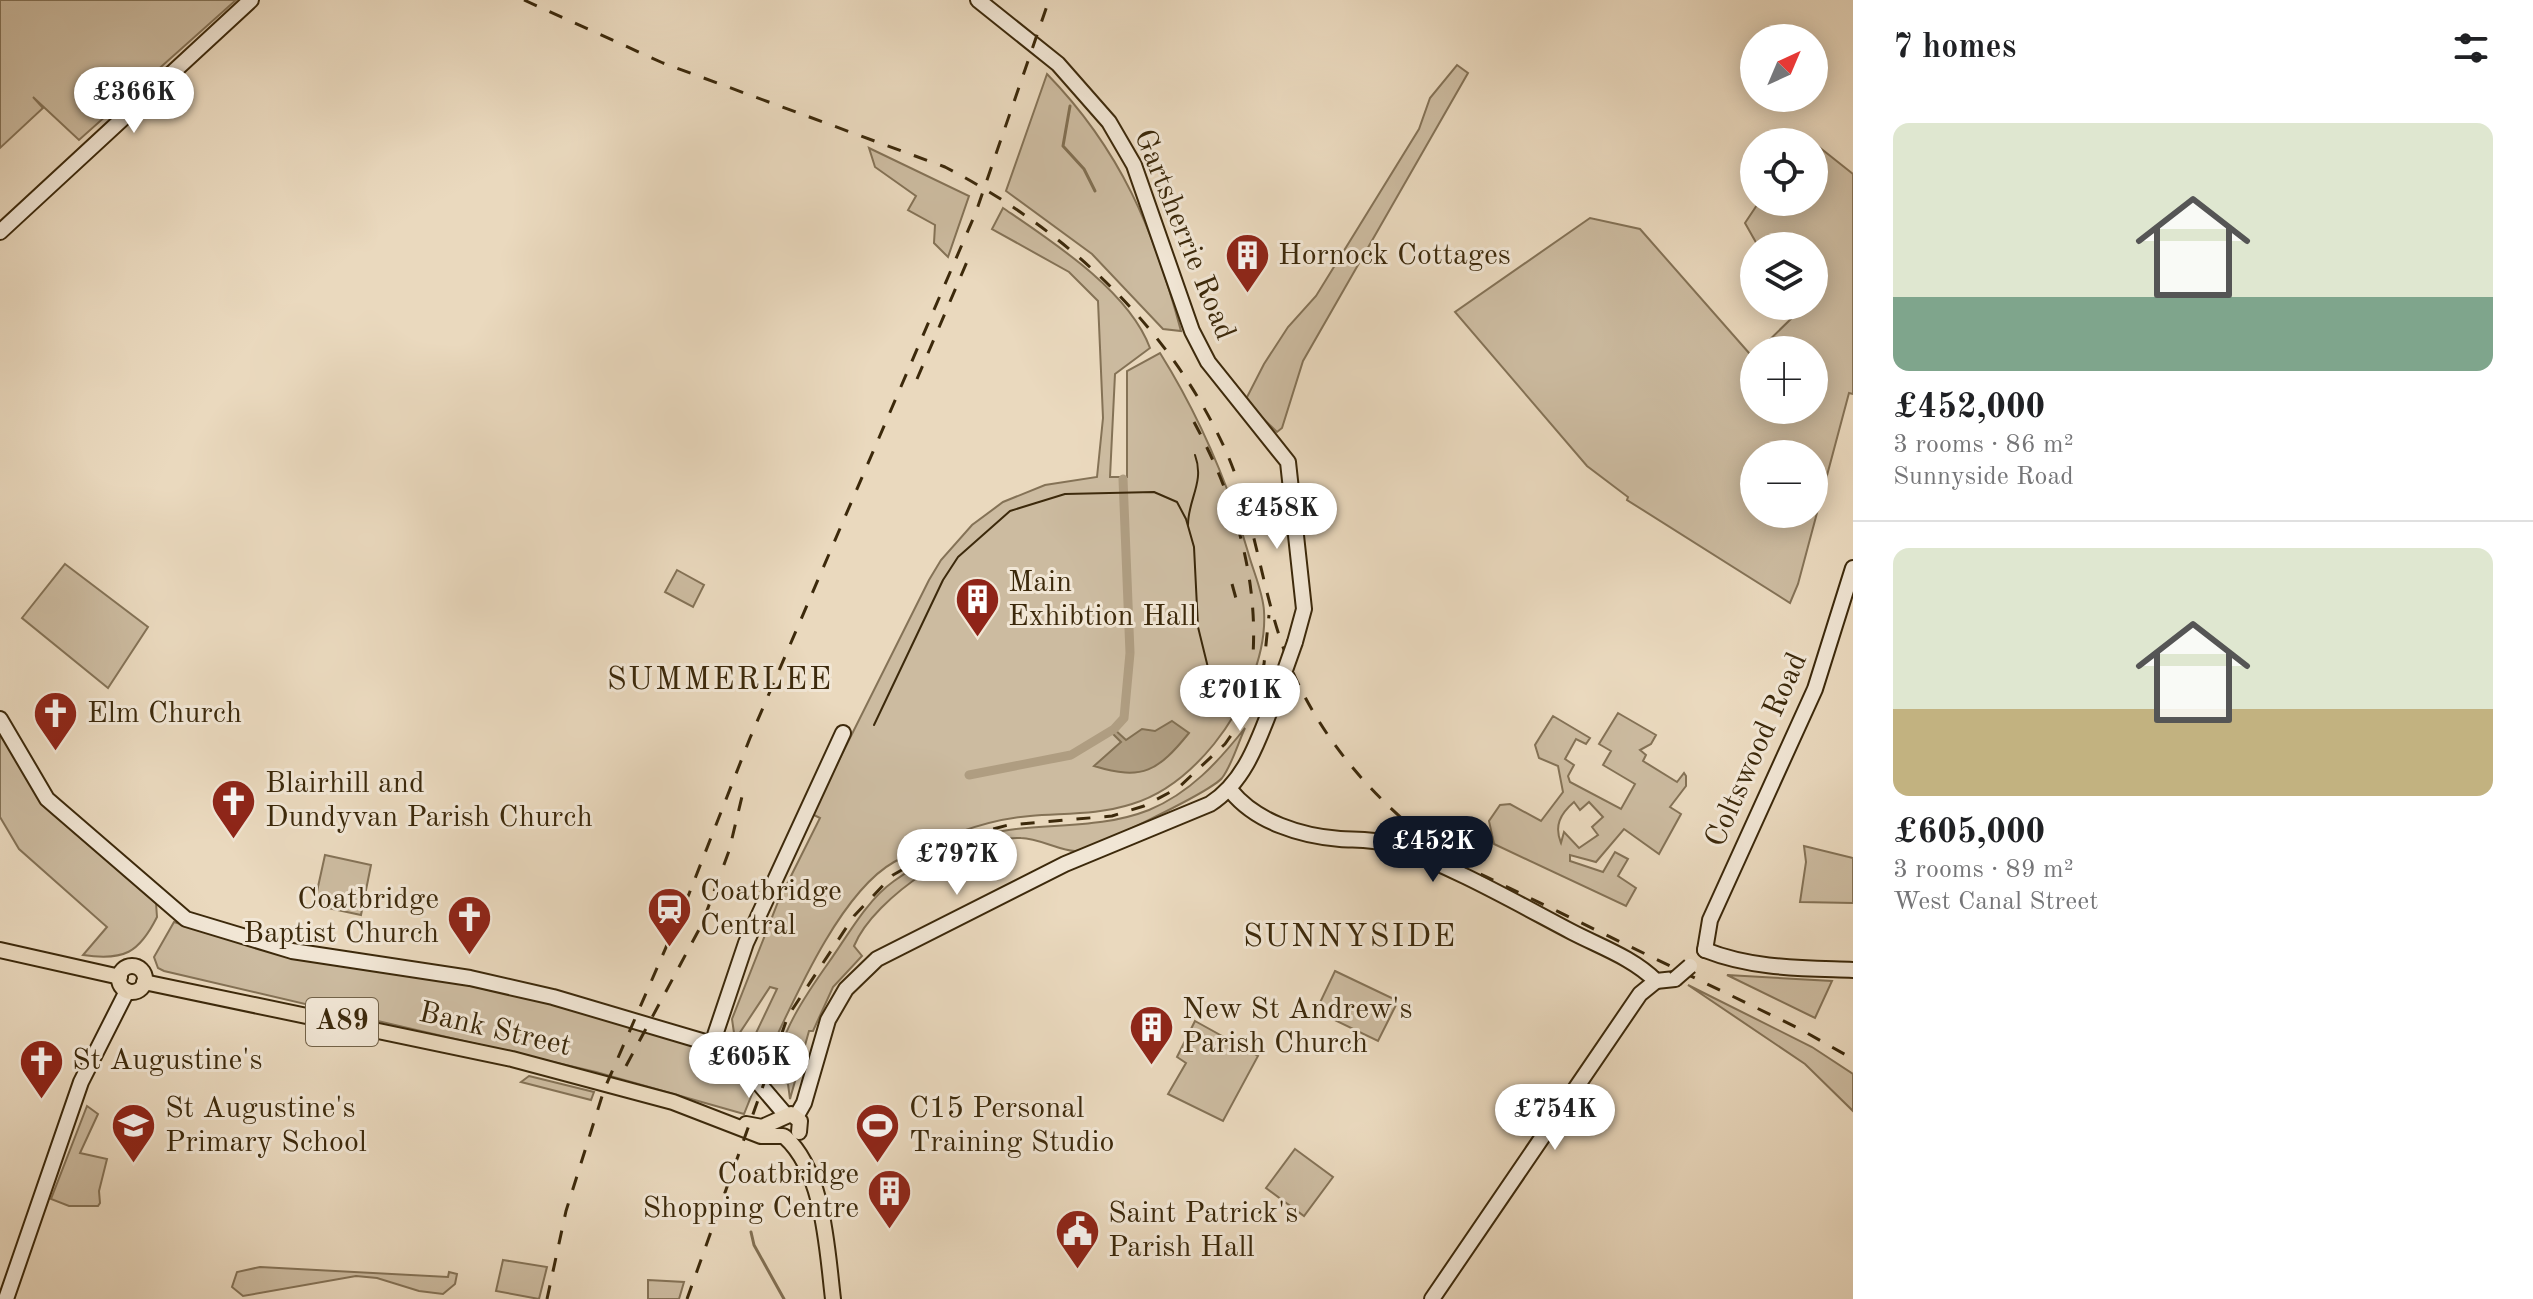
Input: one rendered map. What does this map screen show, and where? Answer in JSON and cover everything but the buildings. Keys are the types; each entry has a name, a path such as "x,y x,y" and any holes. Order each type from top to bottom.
{"main road":[{"name":"Bank Street","path":"0,950 120,977 124,969 136,967 143,973 144,982 512,1059 633,1091 736,1124 788,1126"},
{"path":"120,977 120,984 127,991 139,989 144,982"},
{"path":"788,1126 811,1152 813,1186 833,1299"}],"street":[{"path":"0,232 251,0"},
{"name":"Gartsherrie Road","path":"978,0 1058,64 1109,122 1134,165 1192,331 1208,362 1288,462 1304,609 1278,690 1250,758 1231,791"},
{"name":"Coltswood Road","path":"1705,950 1710,920 1815,689 1853,568"},
{"path":"0,719 47,799 170,907 195,923 292,951 480,980 621,1015 712,1044 733,1053 744,1064 788,1126 804,1103 828,1020 846,989 877,959 1065,864 1210,804 1231,791 1254,812 1293,830 1328,838 1381,842 1405,851 1610,950 1643,968 1656,981"},
{"path":"712,1044 742,953 843,733"},
{"path":"1432,1299 1640,994 1656,981 1675,979 1705,950 1728,959 1770,967 1853,970"},
{"path":"6,1299 81,1082 127,991"}],"shaded area":[{"path":"0,0 236,0 79,140 33,97 43,108 0,148"},
{"path":"1457,65 1468,73 1303,361 1282,428 1277,432 1245,401 1264,364 1288,327 1316,296 1419,129 1430,98"},
{"path":"1047,74 1095,132 1132,193 1159,259 1181,331 1163,329 1092,254 1006,191"},
{"path":"869,148 969,196 948,257 934,243 935,225 908,210 916,196 875,167"},
{"path":"1828,154 1853,174 1853,394 1849,393 1828,472 1828,440 1740,440 1740,528 1813,528 1790,603 1627,500 1628,497 1587,466 1455,312 1590,218 1640,229 1740,343 1740,424 1828,424 1828,336 1773,336 1790,320 1828,320 1828,232 1750,232 1745,223 1750,216 1828,216"},
{"path":"1003,208 1066,252 1107,288 1140,327 1150,348 1115,374 1110,477 1127,477 1127,371 1160,353 1174,377 1200,425 1221,474 1260,589 1264,628 1257,664 1243,699 1214,744 1167,788 1144,800 1107,810 1012,818 977,826 943,838 894,862 873,878 834,926 800,987 761,1070 746,1054 777,989 770,987 735,1040 732,1019 778,902 820,818 812,814 929,580 941,560 972,525 1003,502 1045,485 1097,477 1103,418 1098,301 1069,272 992,229"},
{"path":"65,564 148,627 108,688 22,618"},
{"path":"677,570 704,585 693,607 665,592"},
{"path":"1618,713 1656,735 1651,744 1640,750 1646,755 1643,761 1677,782 1684,773 1686,776 1686,786 1670,807 1681,814 1659,854 1624,829 1596,862 1570,855 1570,861 1603,872 1615,852 1628,859 1618,876 1636,888 1626,906 1494,844 1489,821 1500,805 1510,804 1541,821 1563,792 1558,766 1539,758 1535,745 1553,716 1590,738 1586,744 1576,739 1565,759 1574,765 1568,776 1570,782 1621,809 1635,784 1603,765 1611,751 1599,744","holes":["1574,802 1580,810 1589,802 1603,817 1592,827 1598,835 1579,848 1564,832 1561,843 1558,826 1562,816"]},
{"path":"1172,721 1189,733 1158,764 1125,773 1094,766 1121,742 1111,732 1114,729 1126,740 1142,729 1155,731"},
{"path":"1245,728 1222,778 1196,795 1125,831 1075,851 1028,839 999,840 950,858 902,890 881,908 854,946 862,956 833,987 813,1031 809,1031 790,1099 788,1084 775,1076 787,1031 803,1001 851,930 884,889 936,855 984,835 1100,822 1149,810 1190,786"},
{"path":"0,730 44,805 156,903 157,917 144,939 129,952 109,957 83,955 107,927 19,849 0,817"},
{"path":"1399,824 1463,870 1394,836"},
{"path":"1804,846 1853,858 1853,903 1800,902 1806,862"},
{"path":"325,855 371,865 361,915 314,905"},
{"path":"174,922 274,953 458,983 547,1003 720,1052 754,1089 744,1114 596,1072 164,971 158,968 154,957"},
{"path":"1335,971 1398,1001 1378,1041 1316,1011"},
{"path":"1727,975 1832,981 1815,1018"},
{"path":"1688,985 1812,1047 1853,1074 1853,1111 1805,1064"},
{"path":"1195,1021 1258,1056 1223,1121 1168,1094 1186,1063 1177,1057"},
{"path":"529,1076 594,1092 591,1100 521,1082"},
{"path":"87,1106 98,1114 80,1153 107,1159 99,1191 100,1203 98,1206 69,1206 51,1199"},
{"path":"1295,1149 1333,1177 1304,1216 1266,1188"},
{"path":"503,1260 547,1267 539,1299 496,1291"},
{"path":"260,1267 448,1277 449,1272 457,1274 455,1284 443,1294 356,1276 243,1296 232,1287 237,1272"},
{"path":"648,1280 684,1282 679,1299 648,1299"}],"waterway":[{"path":"1070,106 1063,146 1084,169 1095,191"},
{"path":"969,775 1071,755 1114,729 1124,718 1130,653 1123,479"},
{"path":"751,1232 754,1245 784,1299"}],"tram line":[{"path":"1188,525 1198,474 1195,455"},
{"path":"874,725 943,580 958,557 1010,511 1065,494 1154,492 1177,502 1186,519 1194,547 1198,627 1214,692"}],"railway":[{"path":"524,0 663,63 945,167 1032,220 1072,251 1143,322 1202,404 1235,474 1278,632 1301,690 1338,749 1383,801 1464,866 1800,1029 1853,1059"},
{"path":"547,1299 566,1211 604,1090 687,899 750,738 976,212 1049,0"},
{"path":"917,379 969,257"},
{"path":"1194,422 1220,478 1240,535 1251,594 1253,655"},
{"path":"1232,584 1237,602"},
{"path":"687,1299 788,1016 854,916 893,875 956,839 1008,825 1112,816 1144,806 1178,788 1225,744 1251,707 1264,664 1269,615"},
{"path":"626,1066 702,924 729,851 745,784"}],"place":[{"name":"Hornock Cottages","path":"1247,295"},
{"name":"Main Exhibtion Hall","path":"977,639"},
{"name":"Elm Church","path":"56,753"},
{"name":"Blairhill and Dundyvan Parish Church","path":"234,840"},
{"name":"Coatbridge Central","path":"669,948"},
{"name":"Coatbridge Baptist Church","path":"470,956"},
{"name":"New St Andrew's Parish Church","path":"1151,1066"},
{"name":"St Augustine's","path":"41,1100"},
{"name":"St Augustine's Primary School","path":"134,1165"},
{"name":"C15 Personal Training Studio","path":"878,1165"},
{"name":"Coatbridge Shopping Centre","path":"890,1231"},
{"name":"Saint Patrick's Parish Hall","path":"1077,1270"}],"district":[{"name":"SUMMERLEE","path":"720,681"},
{"name":"SUNNYSIDE","path":"1350,938"}]}
